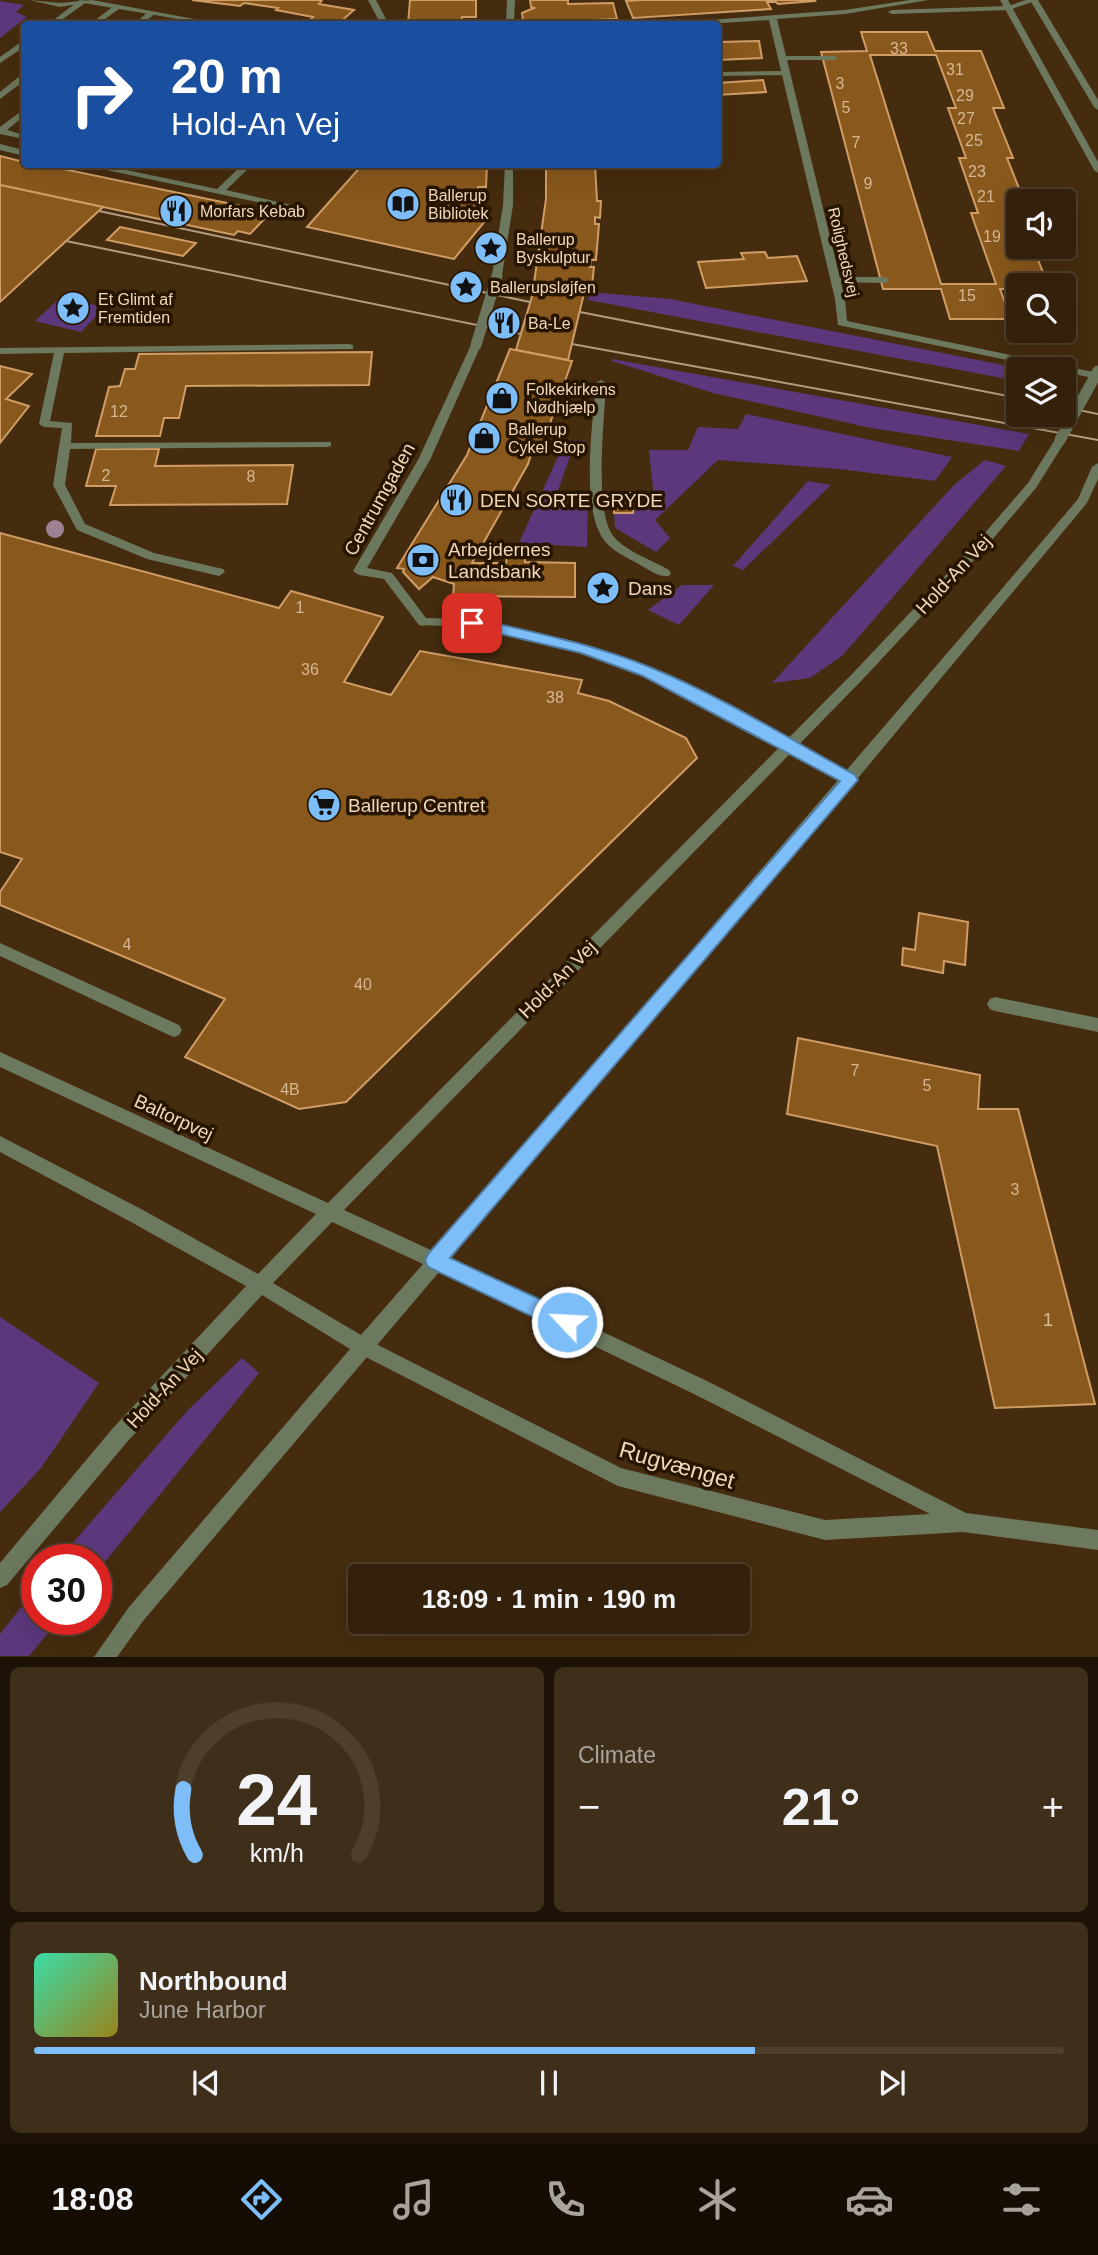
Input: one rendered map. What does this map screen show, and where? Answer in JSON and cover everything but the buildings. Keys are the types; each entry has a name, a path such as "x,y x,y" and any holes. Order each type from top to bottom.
{"street":[{"path":"33,0 60,5 83,1 186,21"},
{"path":"510,21 511,0"},
{"path":"845,12 925,0"},
{"path":"721,22 1034,0 1098,107"},
{"path":"56,21 83,1"},
{"path":"373,1 381,21"},
{"path":"836,1 845,12"},
{"path":"1006,4 1098,170"},
{"path":"98,21 118,7"},
{"path":"142,21 152,13"},
{"name":"Rolighedsvej","path":"773,19 835,280 842,323 1098,376"},
{"path":"0,61 21,46"},
{"path":"782,58 834,58"},
{"path":"721,74 785,73"},
{"path":"0,96 21,79"},
{"path":"0,131 21,115"},
{"path":"0,131 21,136"},
{"path":"0,147 21,152"},
{"path":"102,168 300,208"},
{"path":"220,191 245,168"},
{"name":"Centrumgaden","path":"509,168 508,205 497,275 476,345 424,460 359,571 388,576 424,622 472,623 583,649 648,672 789,745 850,780"},
{"path":"835,280 885,280"},
{"path":"0,351 349,347"},
{"path":"60,350 44,424 68,425 59,485 81,527 151,556 219,572"},
{"name":"Hold-An Vej","path":"0,1578 120,1434 261,1283 962,565 1032,485 1076,414 1098,371"},
{"path":"601,383 596,489 598,516 608,538 665,573"},
{"path":"65,446 327,444"},
{"path":"104,1657 136,1614 362,1346 850,780 1083,500 1098,467"},
{"path":"0,949 174,1030"},
{"path":"995,1004 1098,1025"},
{"name":"Baltorpvej","path":"0,1059 435,1261"},
{"path":"0,1144 165,1229 261,1283"},
{"name":"Rugvænget","path":"435,1261 832,1452 963,1522"},
{"name":"Rugvænget","path":"261,1283 362,1346 618,1477 825,1530 963,1522 1098,1540"}],"shaded area":[{"path":"0,1 24,5 16,12 27,17 0,38"},
{"path":"590,292 670,299 1006,366 1006,379 588,300"},
{"path":"60,298 105,307 81,332 35,321"},
{"path":"612,359 1029,434 1019,451 871,428 713,393"},
{"path":"746,414 952,457 935,481 839,469 718,460 655,520 670,538 656,552 615,528 614,513 655,508 649,450 688,450 698,427 738,429"},
{"path":"584,440 587,448 572,451 555,499 588,499 587,547 519,543 565,441"},
{"path":"985,460 1006,466 843,655 810,678 772,683 955,484"},
{"path":"808,481 831,485 743,570 733,566"},
{"path":"682,585 714,585 679,625 648,610"},
{"path":"0,1317 99,1383 41,1468 0,1512"},
{"path":"242,1358 259,1373 112,1553 112,1544 72,1544 187,1411"},
{"path":"21,1607 21,1635 47,1635 29,1656 0,1656 0,1634"}],"tram line":[{"path":"99,211 530,302"},
{"path":"66,241 521,334"},
{"path":"580,312 1006,396"},
{"path":"572,344 1098,440"},
{"path":"1076,409 1098,414"}],"place":[{"name":"Ballerup Bibliotek","path":"403,204"},
{"name":"Morfars Kebab","path":"176,211"},
{"name":"Ballerup Byskulptur","path":"491,248"},
{"name":"Ballerupsløjfen","path":"466,287"},
{"name":"Et Glimt af Fremtiden","path":"73,308"},
{"name":"Ba-Le","path":"504,323"},
{"name":"Folkekirkens Nødhjælp","path":"502,398"},
{"name":"Ballerup Cykel Stop","path":"484,438"},
{"name":"DEN SORTE GRYDE","path":"456,500"},
{"name":"Arbejdernes Landsbank","path":"423,560"},
{"name":"Dans","path":"603,588"},
{"name":"Ballerup Centret","path":"324,805"}],"route":[{"path":"472,623 583,649 648,672 754,726 850,780 435,1261 567,1322"}]}
